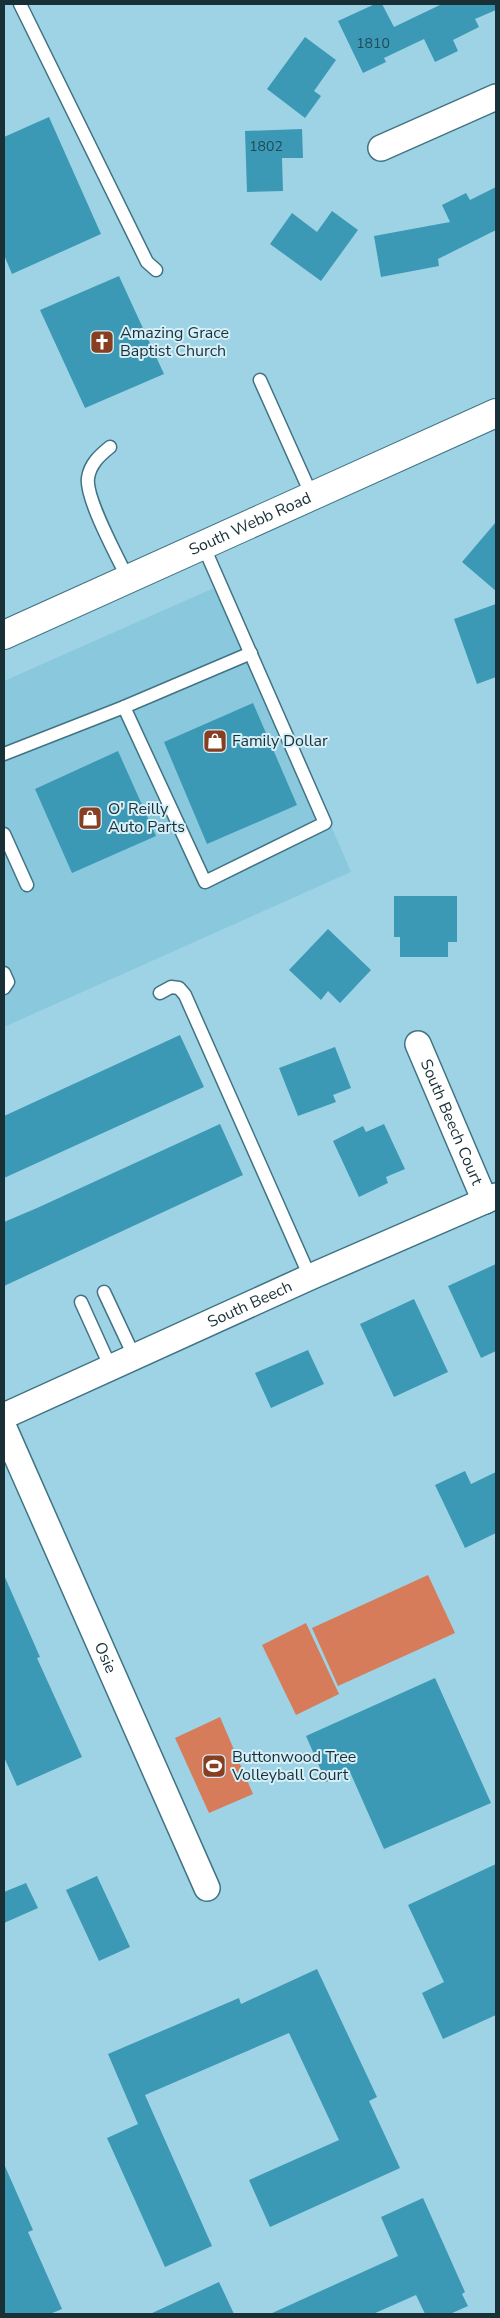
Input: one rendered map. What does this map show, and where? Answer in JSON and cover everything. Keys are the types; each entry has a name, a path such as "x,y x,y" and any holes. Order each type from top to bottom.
{"main road":[{"name":"South Webb Road","path":"4,636 496,413"}],"street":[{"path":"381,148 496,97"},
{"name":"South Beech Court","path":"418,1044 491,1198"},
{"name":"South Beech","path":"4,1416 110,1366 491,1198"},
{"name":"Osie","path":"4,1428 207,1888"}],"lane":[{"path":"20,4 147,262 156,270"},
{"path":"260,380 312,496"},
{"path":"110,447 92,465 88,479 88,488 128,579"},
{"path":"124,707 204,882 325,823 203,545"},
{"path":"4,754 124,707 251,652"},
{"path":"4,834 26,885"},
{"path":"4,973 8,982 4,988"},
{"path":"160,993 171,987 179,988 185,995 310,1277"},
{"path":"104,1292 134,1356"},
{"path":"81,1302 110,1366"}],"shaded area":[{"path":"223,584 229,590 351,872 4,1027 4,681"},
{"path":"428,1575 455,1633 338,1686 312,1628"},
{"path":"306,1623 339,1694 296,1715 262,1645"},
{"name":"Buttonwood Tree Volleyball Court","path":"220,1717 253,1794 209,1813 175,1738"}],"building":[{"path":"375,4 382,4 394,27 442,4 496,4 496,10 475,19 479,27 453,40 458,51 435,62 424,39 384,58 386,62 363,73 338,21"},
{"path":"305,37 336,60 314,91 321,96 305,118 267,89"},
{"path":"49,117 101,234 12,274 4,255 4,137"},
{"path":"302,129 303,158 282,158 283,191 247,192 245,131"},
{"path":"496,187 496,230 438,259 439,266 381,277 374,236 450,222 442,205 466,193 470,200"},
{"path":"332,211 358,230 321,281 270,244 292,213 317,232"},
{"name":"Amazing Grace Baptist Church","path":"119,276 164,374 85,408 40,310"},
{"path":"496,522 496,591 462,562"},
{"path":"496,604 496,677 477,684 454,619"},
{"path":"253,703 297,805 207,844 164,742"},
{"path":"118,751 156,836 72,873 35,789"},
{"path":"394,896 457,896 457,942 448,942 448,957 400,957 400,937 394,937"},
{"path":"328,929 371,970 340,1003 328,991 321,1000 289,970"},
{"path":"180,1035 204,1087 4,1178 4,1116"},
{"path":"335,1047 351,1088 333,1095 336,1102 298,1116 279,1068"},
{"path":"220,1124 243,1175 4,1286 4,1222"},
{"path":"384,1124 405,1169 386,1177 388,1183 359,1197 333,1141 363,1126 366,1132"},
{"path":"496,1264 496,1351 481,1358 448,1286"},
{"path":"414,1299 448,1372 394,1397 360,1324"},
{"path":"308,1350 324,1384 271,1408 255,1373"},
{"path":"465,1471 471,1484 496,1472 496,1533 465,1548 435,1485"},
{"path":"4,1575 40,1657 37,1658 82,1757 17,1786 4,1757"},
{"path":"435,1678 491,1803 384,1849 350,1772 326,1782 306,1736"},
{"path":"496,1864 496,2015 443,2039 422,1993 444,1982 408,1905"},
{"path":"97,1876 130,1947 99,1961 66,1890"},
{"path":"26,1883 38,1908 4,1923 4,1892"},
{"path":"317,1969 377,2097 369,2101 400,2168 270,2227 249,2180 339,2140 289,2033 145,2095 212,2246 165,2267 107,2138 138,2124 108,2054 239,1998 241,2004"},
{"path":"4,2164 33,2230 28,2232 62,2309 50,2314 4,2314"},
{"path":"423,2198 465,2292 462,2294 468,2306 450,2314 425,2314 416,2295 373,2314 270,2314 398,2256 381,2217"},
{"path":"219,2282 234,2314 150,2314"}],"place":[{"name":"Amazing Grace Baptist Church","path":"102,342"},
{"name":"Family Dollar","path":"215,741"},
{"name":"O' Reilly Auto Parts","path":"90,818"},
{"name":"Buttonwood Tree Volleyball Court","path":"214,1766"}]}
